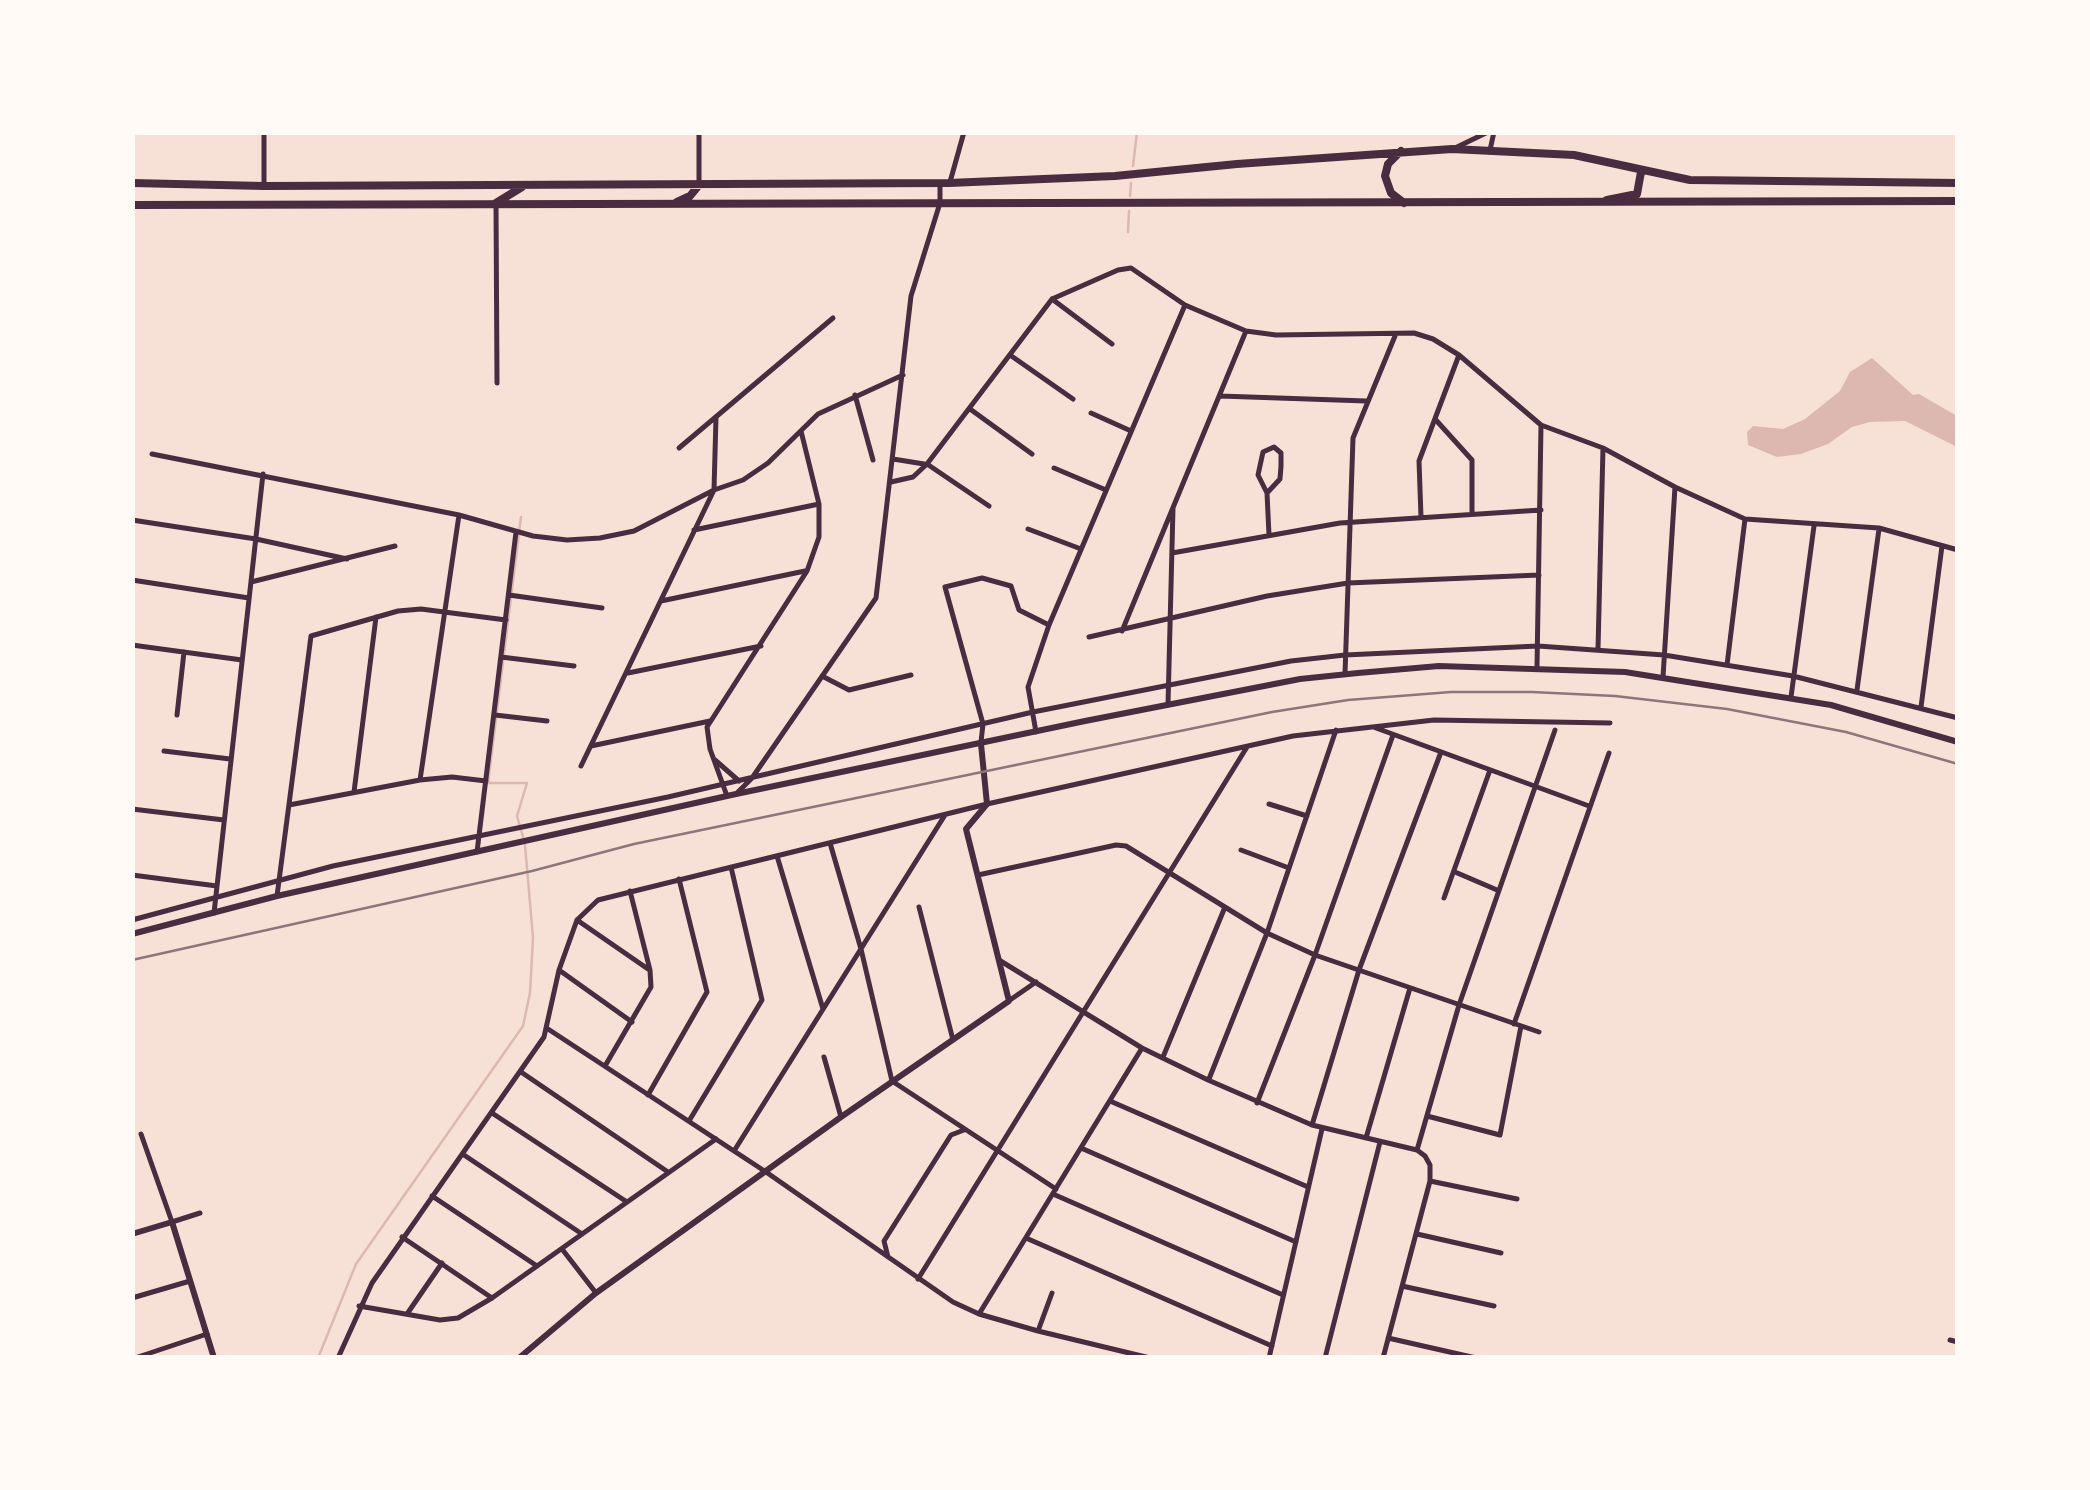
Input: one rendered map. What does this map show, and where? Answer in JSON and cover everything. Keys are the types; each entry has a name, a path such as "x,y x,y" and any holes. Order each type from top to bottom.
{"main road":[{"path":"132,184 945,183 1116,176 1452,149 1574,155 1690,180 1958,183"},
{"path":"1400,151 1388,164 1386,182 1395,198 1405,204"},
{"path":"1603,202 1613,196 1637,194 1641,172"},
{"path":"668,203 685,199 699,185"},
{"path":"496,203 526,186"},
{"path":"132,205 1958,201"},
{"path":"132,934 277,896 736,794 1168,705 1345,674 1439,666 1537,667 1663,677 1791,696 1958,742"},
{"path":"519,1358 596,1294 840,1117 1009,1001 966,829 987,804 981,744"},
{"path":"132,1234 172,1222 214,1358"}],"street":[{"path":"264,132 264,186"},
{"path":"699,132 699,185"},
{"path":"736,794 752,778 876,598 912,296 964,132"},
{"path":"1452,149 1491,132 1490,150"},
{"path":"496,203 497,383"},
{"path":"891,482 914,477 927,464 1052,299 1131,268 1185,305 1246,331 1276,336 1414,333 1433,339 1459,355 1541,425 1603,448 1745,519 1880,528 1958,550"},
{"path":"1052,299 1112,344"},
{"path":"1036,732 1028,687 1049,626 1185,305"},
{"path":"678,448 832,318"},
{"path":"1122,631 1246,331"},
{"path":"1345,674 1353,438 1395,335"},
{"path":"1010,355 1073,399"},
{"path":"1421,517 1419,461 1459,355"},
{"path":"152,454 459,515 516,532 566,540 617,535 658,520 756,472 818,414 903,375"},
{"path":"855,395 873,460"},
{"path":"1220,396 1366,400"},
{"path":"970,409 1032,454"},
{"path":"1090,412 1131,431"},
{"path":"581,766 714,490 716,418"},
{"path":"1435,419 1472,460 1472,512"},
{"path":"1537,667 1541,425"},
{"path":"727,796 707,736 710,721 808,570 818,537 818,504 800,431"},
{"path":"1267,493 1280,480 1280,453 1274,446 1262,452 1258,475 1267,493 1269,535"},
{"path":"1598,649 1603,448"},
{"path":"892,459 927,464 989,506"},
{"path":"1054,468 1106,490"},
{"path":"214,912 263,474"},
{"path":"1663,677 1675,487"},
{"path":"694,530 818,504"},
{"path":"1168,705 1173,504"},
{"path":"1172,554 1351,522 1541,510"},
{"path":"420,780 459,515"},
{"path":"1727,664 1745,519"},
{"path":"132,520 256,539 347,559"},
{"path":"1791,696 1814,525"},
{"path":"1857,690 1880,528"},
{"path":"1028,529 1081,549"},
{"path":"477,853 516,532"},
{"path":"1921,707 1942,545"},
{"path":"251,582 394,546"},
{"path":"661,601 808,570"},
{"path":"1089,637 1267,596 1348,583 1540,575"},
{"path":"981,744 983,724 945,587 982,578 1011,586 1019,610 1049,626"},
{"path":"132,580 249,598"},
{"path":"508,596 602,608"},
{"path":"277,896 311,636 398,610 506,620"},
{"path":"354,792 376,617"},
{"path":"132,646 242,660"},
{"path":"628,673 760,646"},
{"path":"132,920 333,866 740,781 1033,712 1345,655 1538,646 1664,655 1793,676 1958,718"},
{"path":"1438,648 1439,666"},
{"path":"176,714 184,652"},
{"path":"501,656 574,666"},
{"path":"822,676 849,690 910,675"},
{"path":"494,715 547,721"},
{"path":"350,1357 339,1355 360,1306 402,1237 522,1072 548,1029 560,970 577,920 590,905 630,891 987,804 1336,730 1434,720 1610,723"},
{"path":"591,746 710,721"},
{"path":"1370,726 1589,806"},
{"path":"1208,1080 1267,933 1336,730"},
{"path":"1417,1150 1459,1005 1555,730"},
{"path":"1256,1102 1315,955 1393,735"},
{"path":"918,1279 1247,747"},
{"path":"164,751 231,759"},
{"path":"1312,1125 1359,970 1441,752"},
{"path":"1427,1116 1500,1136 1518,1025 1609,752"},
{"path":"713,758 740,781"},
{"path":"765,758 783,771"},
{"path":"1444,898 1490,770"},
{"path":"752,778 760,789"},
{"path":"289,805 420,780 486,781"},
{"path":"1270,804 1307,816"},
{"path":"132,809 224,820"},
{"path":"734,1152 946,814"},
{"path":"830,843 861,949 892,1081 1054,1192 1284,1296"},
{"path":"978,875 1120,845 1170,871 1267,933 1315,955 1539,1032"},
{"path":"1241,850 1289,868"},
{"path":"777,856 823,1010"},
{"path":"688,1121 762,1000 731,867"},
{"path":"1455,872 1497,890"},
{"path":"132,874 217,886"},
{"path":"648,1095 707,992 679,879"},
{"path":"605,1066 651,987 630,891"},
{"path":"919,907 952,1040"},
{"path":"1162,1058 1225,907"},
{"path":"577,920 650,970"},
{"path":"998,959 1142,1048 1256,1102 1322,1129 1417,1150 1430,1165 1430,1181 1383,1358"},
{"path":"560,970 632,1022"},
{"path":"1009,1001 1036,982"},
{"path":"1366,1138 1410,988"},
{"path":"548,1029 766,1172 953,1302 980,1314 1150,1358"},
{"path":"980,1314 1142,1048"},
{"path":"824,1057 840,1117"},
{"path":"522,1072 669,1173"},
{"path":"1110,1101 1308,1188"},
{"path":"492,1112 627,1202"},
{"path":"1269,1358 1322,1129"},
{"path":"888,1257 884,1241 951,1135 964,1130"},
{"path":"141,1134 172,1222 200,1213"},
{"path":"360,1306 450,1320 492,1298 716,1139"},
{"path":"1325,1358 1380,1142"},
{"path":"1081,1148 1296,1242"},
{"path":"463,1154 582,1234"},
{"path":"1430,1181 1517,1199"},
{"path":"432,1196 537,1266"},
{"path":"1416,1234 1501,1253"},
{"path":"402,1237 492,1298"},
{"path":"1026,1238 1272,1346"},
{"path":"562,1249 596,1294"},
{"path":"407,1314 442,1264"},
{"path":"132,1298 190,1281"},
{"path":"1402,1286 1494,1306"},
{"path":"1038,1330 1052,1293"},
{"path":"135,1358 207,1334"},
{"path":"1388,1338 1476,1358"}],"shaded area":[{"path":"1872,358 1913,395 1919,394 1957,416 1957,447 1905,421 1852,427 1828,444 1801,454 1777,457 1748,445 1747,432 1753,426 1783,429 1805,419 1840,391 1850,372"}],"waterway":[{"path":"1133,166 1137,132"},
{"path":"1130,196 1131,183"},
{"path":"1128,232 1129,211"},
{"path":"521,517 488,783 527,783 517,816 523,837"},
{"path":"318,1358 356,1264 523,1026 530,993 533,938 525,845"}],"railway":[{"path":"132,960 532,871 634,844 1272,712 1348,700 1451,692 1615,696 1727,709 1846,732 1958,764"}]}
